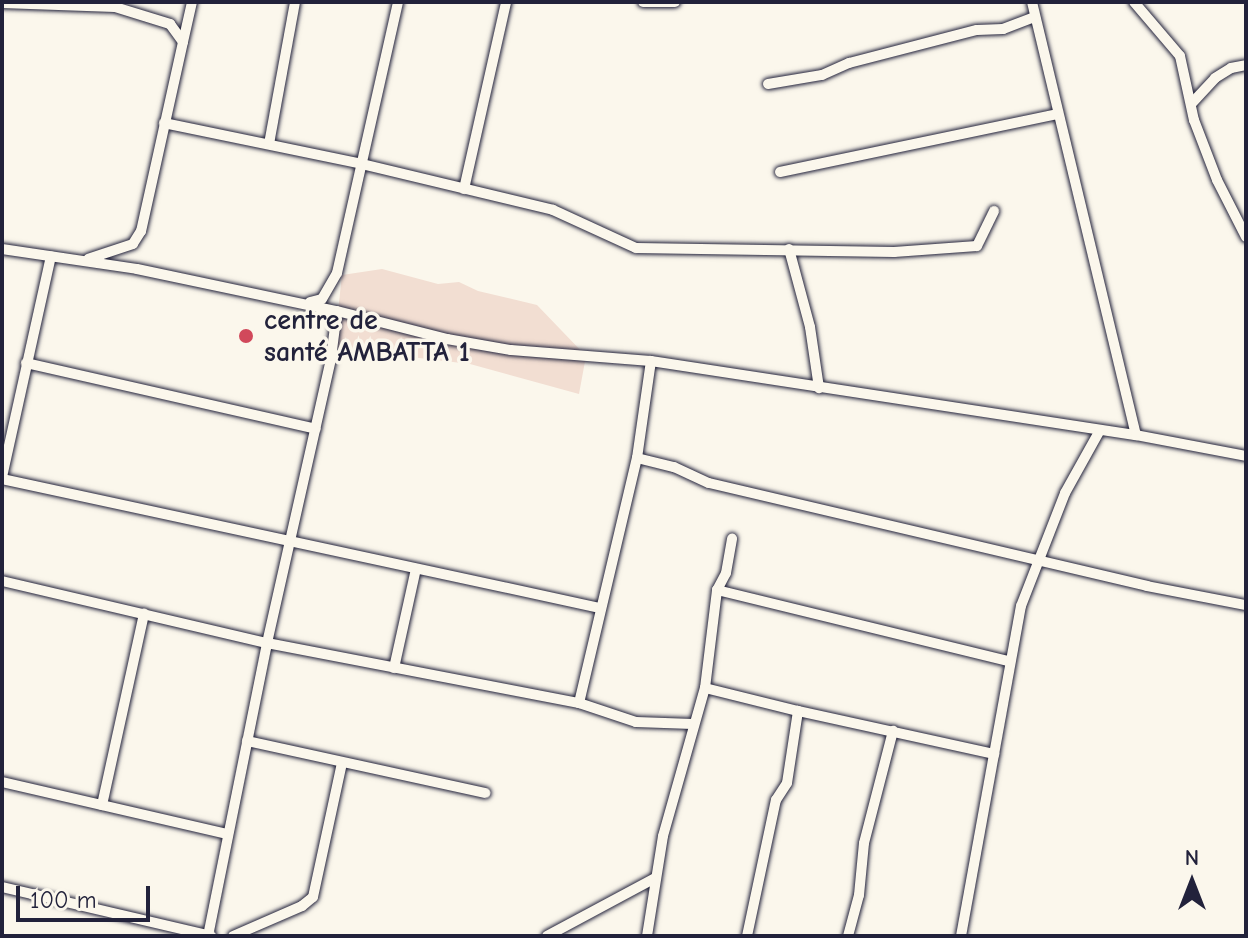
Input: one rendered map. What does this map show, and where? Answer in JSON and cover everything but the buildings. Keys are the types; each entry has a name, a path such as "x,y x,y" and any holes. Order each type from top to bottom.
{"street":[{"path":"82,261 133,244 141,231 192,2"},
{"path":"269,144 295,2"},
{"path":"296,302 312,302 328,293 337,273 398,2"},
{"path":"464,189 506,2"},
{"path":"643,2 675,2"},
{"path":"1032,2 1136,435"},
{"path":"1134,2 1180,56 1194,120 1217,180 1246,237"},
{"path":"2,3 115,7 170,24 183,42"},
{"path":"768,84 822,75 849,63 977,30 1003,29 1035,17"},
{"path":"1192,103 1215,78 1231,68 1246,65"},
{"path":"780,172 1057,114"},
{"path":"164,123 362,164 553,210 636,248 894,252 977,246 994,211"},
{"path":"2,249 296,302 447,339 511,350 651,361 1136,435 1246,456"},
{"path":"789,249 810,327 819,388"},
{"path":"51,256 2,478 600,608"},
{"path":"2,887 209,935 267,643 331,358 337,311"},
{"path":"579,703 637,458 651,361"},
{"path":"26,363 316,429"},
{"path":"961,936 1008,661 1036,560 1065,493 1100,430"},
{"path":"637,458 674,467 709,483 1036,560 1246,605"},
{"path":"647,936 671,797 705,688 717,590 726,573 732,539"},
{"path":"394,668 416,569"},
{"path":"2,581 267,643 579,703 636,722 693,724"},
{"path":"717,590 1008,661"},
{"path":"102,805 144,614"},
{"path":"705,688 994,754"},
{"path":"747,936 776,800 787,783 798,711"},
{"path":"848,936 859,895 864,843 893,731"},
{"path":"247,741 485,793"},
{"path":"233,936 302,906 313,897 342,763"},
{"path":"2,782 227,834"},
{"path":"547,936 655,878"}],"shaded area":[{"path":"382,269 438,284 459,282 478,291 537,305 586,356 579,394 470,364 334,348 342,275"}],"place":[{"name":"centre de santé AMBATTA 1","path":"246,336"}]}
